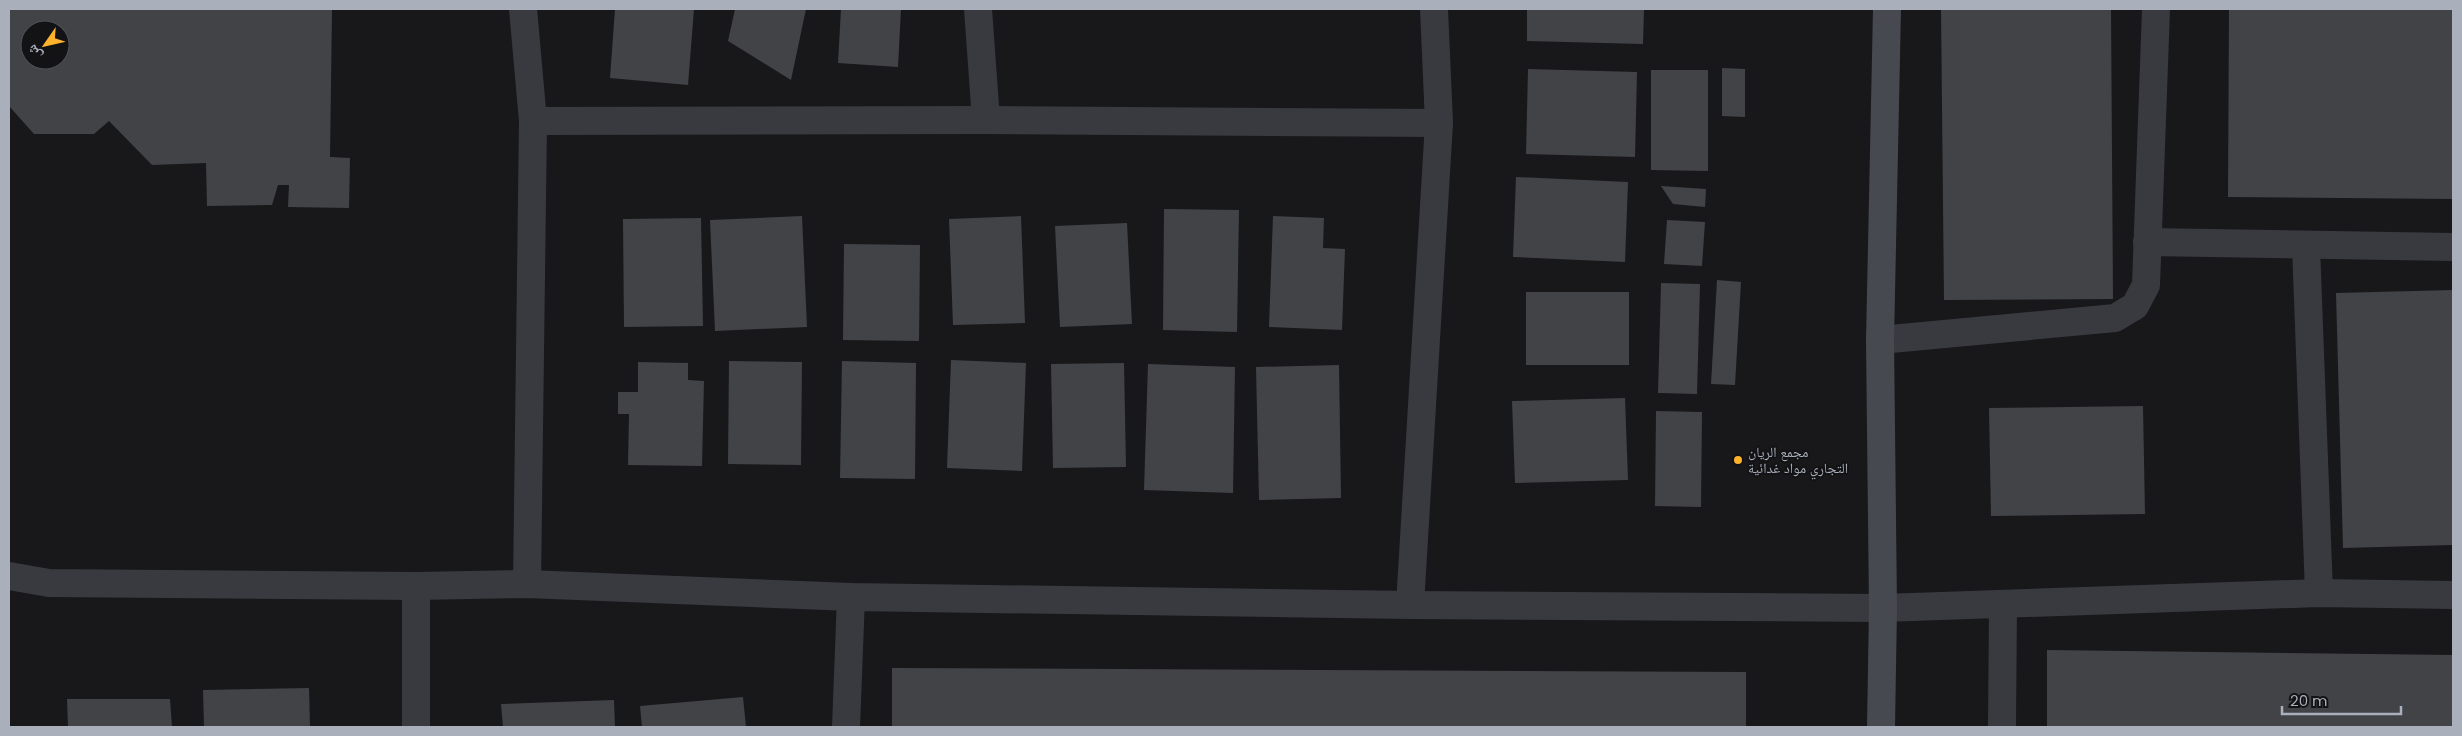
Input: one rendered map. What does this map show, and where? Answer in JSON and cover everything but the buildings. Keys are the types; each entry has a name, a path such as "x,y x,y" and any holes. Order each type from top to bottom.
{"main road":[{"path":"1881,727 1883,608 1880,340 1888,9"}],"street":[{"path":"523,9 534,121 528,584"},
{"path":"978,9 986,120"},
{"path":"1410,605 1439,122 1434,9"},
{"path":"1880,340 2115,318 2135,306 2146,285 2156,9"},
{"path":"534,121 1439,122"},
{"path":"2147,242 2453,247"},
{"path":"2306,246 2319,593"},
{"path":"9,576 49,583 416,586 528,584 851,597 1410,605 1883,608 2319,593 2453,596"},
{"path":"416,586 416,727"},
{"path":"846,727 851,597"},
{"path":"2002,727 2003,604"}],"place":[{"name":"مجمع الريان التجاري مواد غدائية","path":"1738,460"}]}
